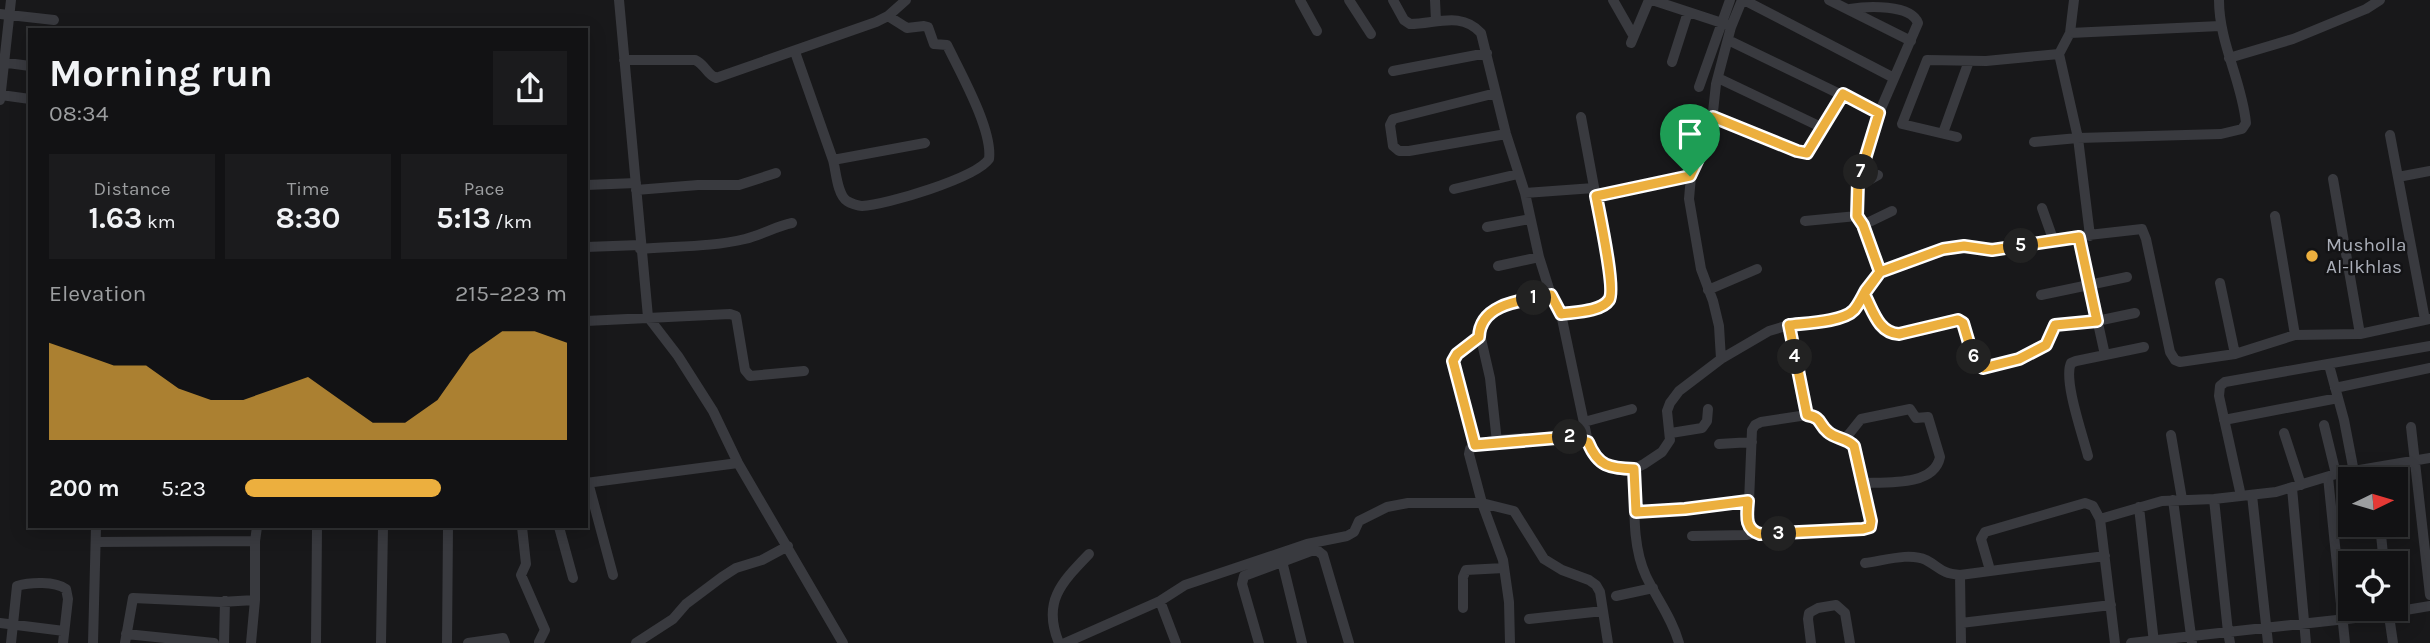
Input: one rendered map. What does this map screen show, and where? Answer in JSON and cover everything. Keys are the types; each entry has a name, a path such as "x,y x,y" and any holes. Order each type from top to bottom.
{"street":[{"path":"11,0 4,15 0,98 28,99"},
{"path":"619,0 648,317 678,356 713,411 738,463 843,643"},
{"path":"624,60 695,60 716,78 795,52 888,16 906,0"},
{"path":"1300,0 1317,31"},
{"path":"1349,0 1371,34"},
{"path":"1393,0 1407,23 1463,20 1480,33 1506,134 1525,193 1539,257 1551,295 1561,314 1588,442 1593,453 1606,465 1634,469 1662,452 1670,440 1667,411 1674,397 1721,359 1769,331 1789,325 1844,317 1855,309 1880,272 1943,249 1964,246 1992,250 2053,239 2129,230 2143,231 2167,344 2175,360 2187,362 2235,354 2295,335 2360,334 2428,320 2390,135"},
{"path":"1435,0 1436,21"},
{"path":"1613,0 1632,39 1651,0 1726,24"},
{"path":"1721,359 1713,301 1693,230 1689,200 1690,176 1706,142 1713,117 1718,78 1728,40 1726,24 1730,0"},
{"path":"1699,87 1726,24 1743,0 1894,78"},
{"path":"1829,0 1912,41"},
{"path":"2074,0 2070,33 2059,54 2078,138 2088,285 2105,355"},
{"path":"2034,142 2078,138 2162,137 2242,130 2246,123 2242,98 2220,26 2219,0"},
{"path":"2229,58 2293,39 2366,9 2380,0"},
{"path":"1850,9 1872,6 1912,14 1919,24 1879,113 1858,186 1860,221 1880,272"},
{"path":"1672,62 1688,12"},
{"path":"4,15 54,20"},
{"path":"795,52 833,160 842,196 848,202 859,206 925,192 979,167 989,159 989,147 981,118 947,45 934,44 928,27 907,28 888,16"},
{"path":"2070,33 2220,26"},
{"path":"1728,40 1879,113"},
{"path":"1393,71 1486,53"},
{"path":"1957,137 1902,124 1927,60 1986,61 2059,54"},
{"path":"1943,134 1969,61"},
{"path":"2,63 28,66"},
{"path":"1718,78 1822,128"},
{"path":"1496,93 1393,119 1390,125 1393,146 1399,151 1409,151 1506,134"},
{"path":"1713,117 1804,153 1810,150 1843,94"},
{"path":"1561,314 1601,306 1610,298 1607,257 1581,117"},
{"path":"833,160 925,143"},
{"path":"2398,177 2430,171"},
{"path":"588,185 739,185 776,173"},
{"path":"1454,189 1518,174"},
{"path":"1858,186 1878,175"},
{"path":"1525,193 1595,192 1690,176"},
{"path":"2333,178 2360,334"},
{"path":"2042,208 2053,239"},
{"path":"1805,221 1860,221 1892,211"},
{"path":"2275,216 2295,335"},
{"path":"1487,227 1530,219"},
{"path":"588,247 725,243 792,223"},
{"path":"1498,266 1539,257"},
{"path":"1708,290 1758,269"},
{"path":"2041,295 2127,277"},
{"path":"2220,283 2235,354"},
{"path":"1864,294 1882,328 1889,334 1951,321 1958,320 1963,323 1974,360 1983,368 2019,359 2046,345 2055,325 2097,321 2135,313"},
{"path":"1497,442 1490,378 1479,330 1486,317 1499,307 1551,295"},
{"path":"588,321 730,314 736,316 747,374 750,376 804,371"},
{"path":"1789,325 1807,415"},
{"path":"1475,445 1453,361 1457,354 1479,337"},
{"path":"2088,456 2068,368 2076,361 2144,346"},
{"path":"2268,643 2246,496 2224,420 2219,396 2220,386 2225,382 2430,346"},
{"path":"2329,365 2353,467"},
{"path":"2224,420 2430,368"},
{"path":"1584,422 1632,409"},
{"path":"1671,433 1702,428 1707,421 1708,409"},
{"path":"1844,439 1861,419 1891,412 1910,409 1916,418 1927,416 1929,420 1940,457 1940,462 1929,473 1916,480 1862,483"},
{"path":"1692,536 1746,536 1755,533 1870,527 1854,446 1829,433 1819,419 1807,415 1755,425 1752,430 1747,522 1755,533"},
{"path":"2324,425 2332,476 2338,553"},
{"path":"2411,427 2430,595"},
{"path":"2284,433 2296,486 2306,643"},
{"path":"2171,435 2191,640"},
{"path":"1510,643 1509,601 1504,568 1495,534 1482,503 1470,449 1475,445 1497,442 1568,437 1588,442"},
{"path":"1719,444 1752,442"},
{"path":"2374,467 2430,458"},
{"path":"588,482 738,463"},
{"path":"1634,469 1639,558 1669,616 1679,643"},
{"path":"2100,519 2178,499 2246,496 2338,475"},
{"path":"588,486 613,575"},
{"path":"2214,499 2229,638"},
{"path":"1636,512 1748,501"},
{"path":"1259,643 1248,608 1244,576 1307,544 1347,536 1354,532 1359,521 1387,507 1408,503 1482,503 1514,511 1544,559 1562,570 1596,584 1600,592 1608,643"},
{"path":"1990,570 1982,539 1985,532 2085,503 2093,506 2100,519 2115,643"},
{"path":"2139,507 2154,641"},
{"path":"93,643 96,528"},
{"path":"251,643 256,600 257,528"},
{"path":"316,643 317,528"},
{"path":"381,643 383,528"},
{"path":"447,643 448,528"},
{"path":"522,528 526,564 521,575 545,630 538,642"},
{"path":"559,528 573,578"},
{"path":"96,542 255,541"},
{"path":"636,643 673,620 686,604 736,568 762,560 788,546"},
{"path":"1065,643 1160,601 1185,585 1282,558 1318,551 1322,555 1349,643"},
{"path":"1059,643 1052,621 1052,605 1058,591 1088,554"},
{"path":"1865,563 1917,558 1927,561 1946,574 1960,575 2105,556"},
{"path":"1282,558 1302,643"},
{"path":"1463,608 1463,577 1466,570 1504,568"},
{"path":"1960,575 1961,643"},
{"path":"11,643 17,586 26,583 59,584 66,589 68,599 63,643"},
{"path":"1616,596 1653,588"},
{"path":"214,643 125,639 133,598 256,600"},
{"path":"224,643 225,601"},
{"path":"1160,601 1175,643"},
{"path":"1811,643 1809,613 1818,608 1836,605 1845,613 1850,643"},
{"path":"1961,623 2111,605"},
{"path":"2408,609 2430,606"},
{"path":"1529,619 1602,611"},
{"path":"2131,643 2229,638 2267,629 2338,619"},
{"path":"2343,621 2346,643"},
{"path":"2390,621 2393,643"},
{"path":"0,623 64,631"},
{"path":"468,643 502,636"}],"place":[{"name":"Musholla Al-Ikhlas","path":"2312,256"}],"route":[{"path":"1690,176 1596,196 1611,291 1607,302 1601,306 1561,314 1551,295 1507,304 1486,317 1481,324 1479,337 1457,354 1453,361 1475,445 1529,438 1579,438 1588,442 1593,453 1606,465 1634,469 1636,512 1748,501 1747,522 1755,533 1863,529 1870,527 1871,521 1854,446 1849,441 1829,433 1817,417 1807,415 1789,325 1844,317 1855,309 1866,290 1880,272 1943,249 1964,246 1981,250 2004,249 2053,239 2079,237 2097,321 2055,325 2046,345 2019,359 1989,368 1979,366 1974,360 1968,335 1963,323 1958,320 1899,334 1889,334 1882,328 1864,294 1880,272 1863,225 1857,216 1858,182 1879,113 1843,94 1807,153 1713,117 1706,142 1690,176"}]}
